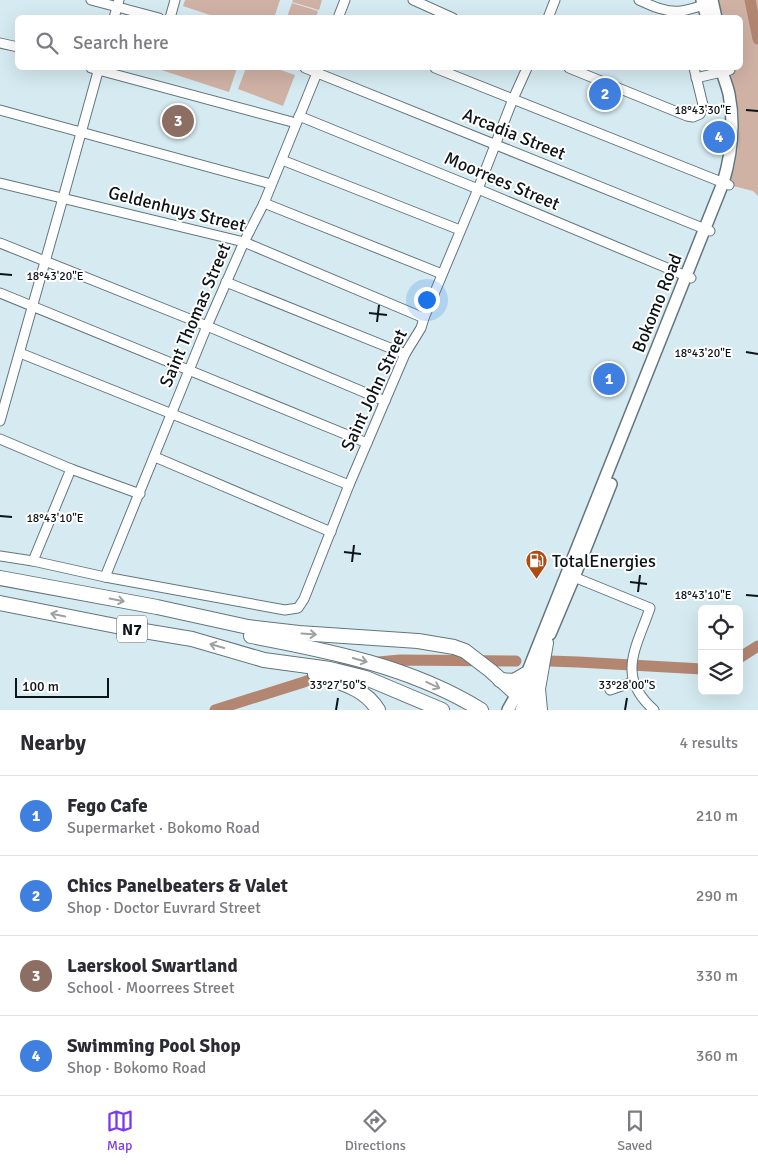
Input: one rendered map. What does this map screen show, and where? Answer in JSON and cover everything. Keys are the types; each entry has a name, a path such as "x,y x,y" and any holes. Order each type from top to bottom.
{"highway":[{"name":"N7","path":"0,578 157,607 232,632 332,652 389,668 430,683 478,708"},
{"name":"N7","path":"0,603 192,639 264,660 285,663 361,683"},
{"path":"157,607 248,627 299,633 418,641 443,645 465,651 495,675 524,704"},
{"path":"540,710 538,689 546,643"},
{"path":"495,675 514,681 526,674"},
{"path":"361,683 378,710"},
{"path":"361,683 406,696 442,710"}],"main road":[{"path":"707,15 708,2"},
{"path":"708,2 714,15"},
{"name":"Bokomo Road","path":"524,704 526,674 570,575 726,184 732,130 732,112 726,70"},
{"name":"Bokomo Road","path":"508,710 524,704 570,575"}],"street":[{"path":"91,0 118,4 150,15"},
{"path":"171,15 175,0"},
{"path":"339,15 346,0"},
{"path":"413,0 446,15"},
{"path":"549,15 555,0"},
{"path":"639,0 657,8 682,14 708,2"},
{"path":"0,43 15,46"},
{"path":"0,421 81,132 96,70"},
{"name":"Moorrees Street","path":"104,70 298,119 478,188 689,277"},
{"name":"Saint Thomas Street","path":"106,577 207,326 244,242 264,203 318,70"},
{"name":"Arcadia Street","path":"318,70 708,230"},
{"path":"440,70 726,184"},
{"name":"Saint John Street","path":"106,577 285,610 298,608 304,599 349,485 405,354 421,328 526,70"},
{"path":"574,70 692,117 697,116 702,111 703,105 694,70"},
{"path":"696,78 723,70"},
{"path":"0,110 271,184"},
{"path":"282,160 460,230"},
{"name":"Geldenhuys Street","path":"0,183 244,242 424,318"},
{"path":"264,203 442,274"},
{"path":"0,243 207,326 385,401"},
{"path":"226,282 405,354"},
{"path":"0,293 367,443"},
{"path":"20,354 349,485"},
{"path":"0,439 71,469 140,494"},
{"path":"155,457 331,532"},
{"path":"33,561 71,469"},
{"path":"0,556 33,561 106,577"},
{"path":"570,575 650,608 634,653 633,678 641,696 654,710"},
{"path":"610,690 633,678"}],"shaded area":[{"path":"185,0 280,0 275,15 210,15 183,6"},
{"path":"293,0 322,0 319,10 292,2"},
{"path":"712,0 758,0 758,196 753,191 729,185 734,170 739,138 739,115 729,70 743,70 743,15 716,15"},
{"path":"292,3 318,11 317,15 288,15"},
{"path":"161,70 236,70 229,92"},
{"path":"245,70 281,70 295,75 283,106 238,89"}],"waterway":[{"path":"750,0 758,39"},
{"path":"743,655 758,646"},
{"path":"215,710 304,682 346,665 400,660 516,661"},
{"path":"549,661 698,669"}],"place":[{"name":"Chics Panelbeaters & Valet","path":"605,94"},
{"name":"Laerskool Swartland","path":"178,121"},
{"name":"Swimming Pool Shop","path":"719,137"},
{"name":"Fego Cafe","path":"609,379"},
{"name":"TotalEnergies","path":"536,580"}]}
